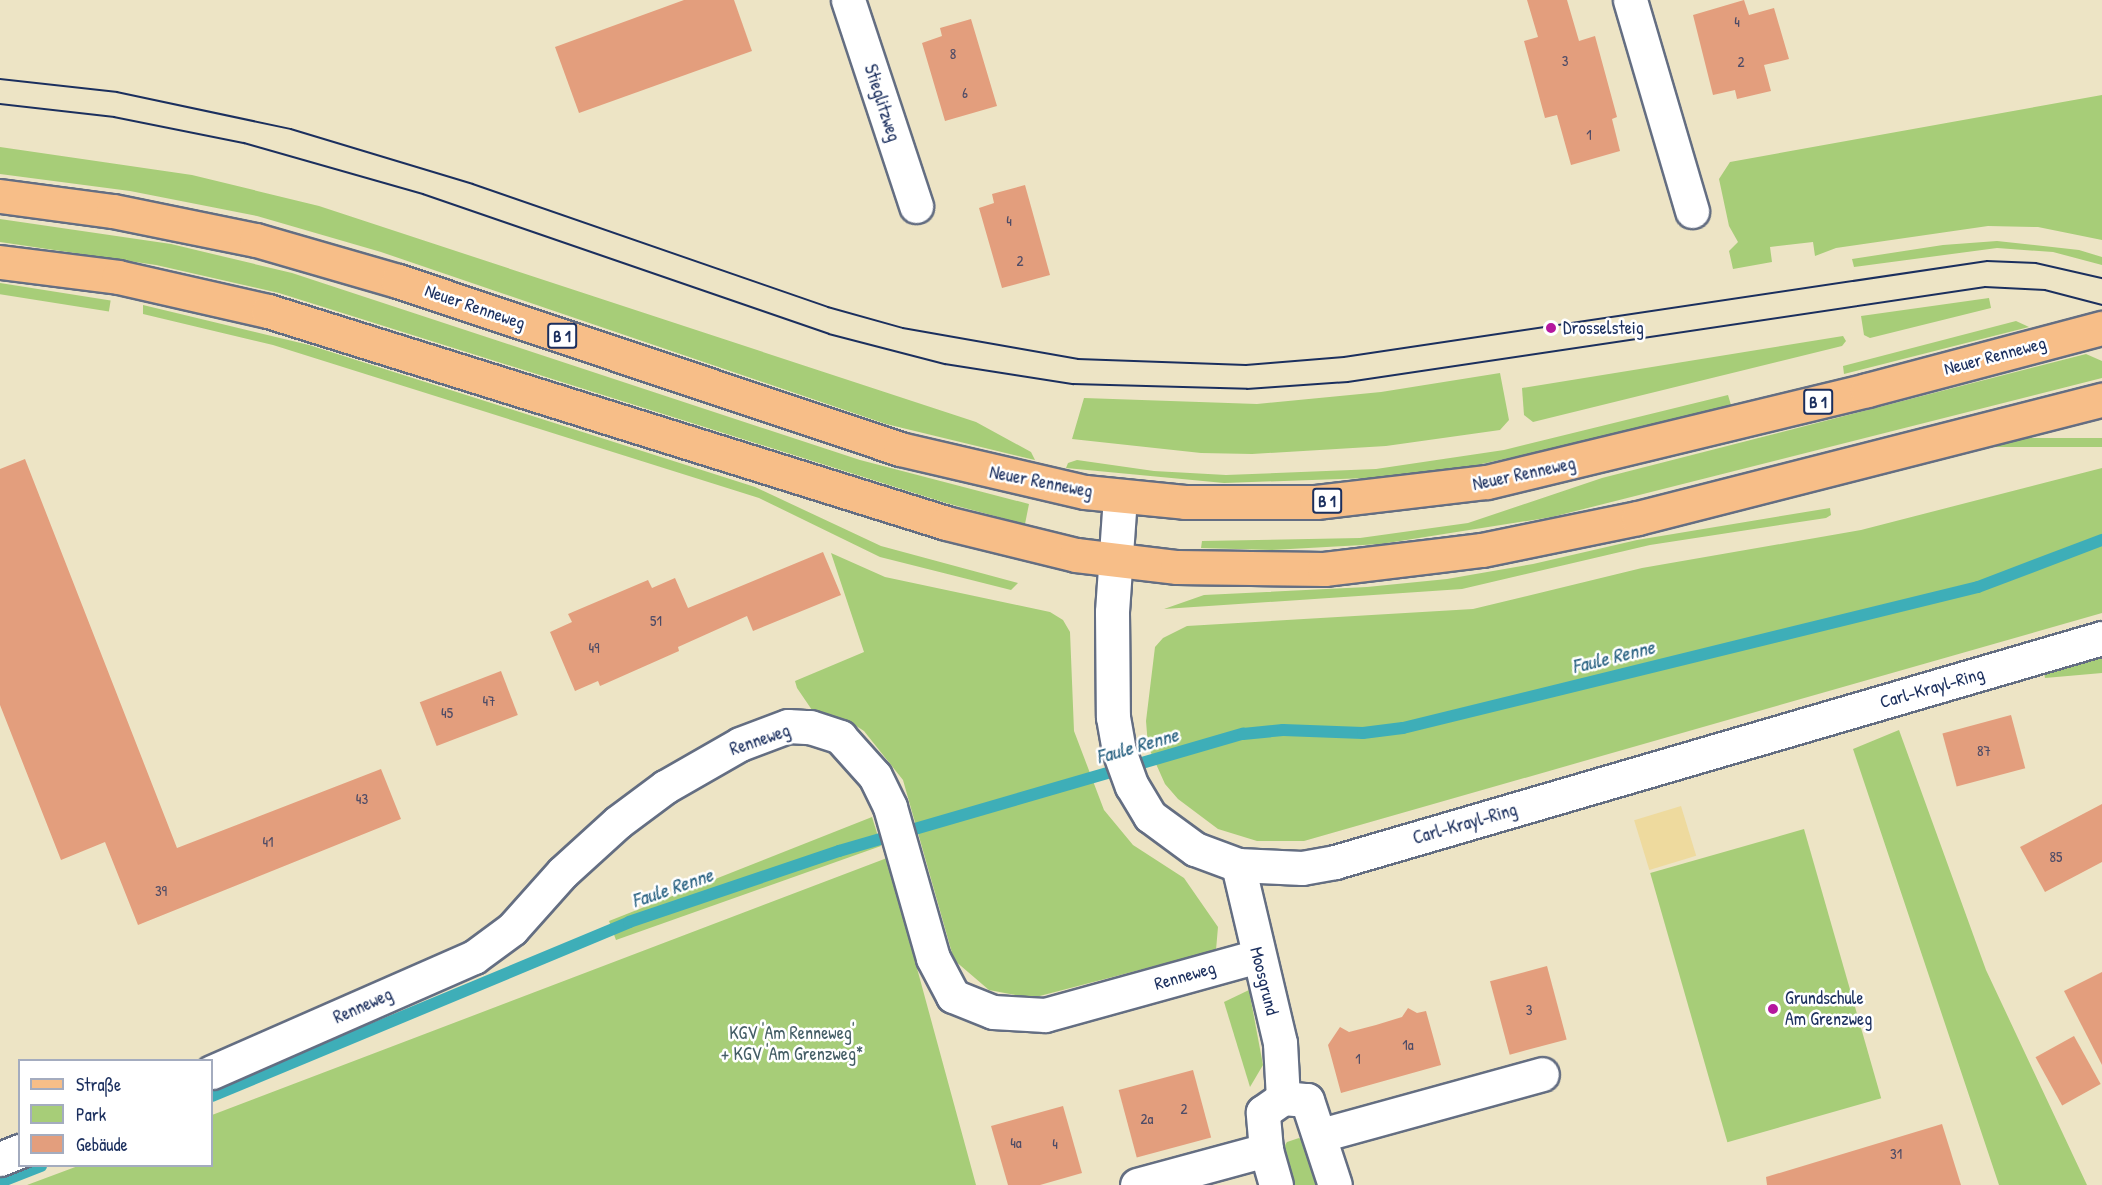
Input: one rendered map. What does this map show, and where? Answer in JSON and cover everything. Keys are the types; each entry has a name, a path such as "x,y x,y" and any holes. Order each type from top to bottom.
{"main road":[{"name":"Neuer Renneweg","path":"0,196 161,219 277,245 408,285 900,448 1005,475 1120,497 1248,504 1373,498 1453,488 1612,454 2102,328"},
{"path":"0,261 118,277 268,310 946,523 1115,561 1212,569 1289,570 1397,563 1482,550 1638,518 2102,400"}],"street":[{"name":"Stieglitzweg","path":"848,0 916,206"},
{"path":"1630,0 1692,211"},
{"name":"Carl-Krayl-Ring","path":"1120,497 1115,561 1113,717 1119,751 1141,805 1176,838 1238,865 1302,868 1335,862 2102,638"},
{"name":"Renneweg","path":"213,1072 474,957 512,929 563,872 618,822 702,764 788,726 810,727 840,737 868,765 890,807 933,958 953,996 993,1012 1045,1015 1258,956"},
{"name":"Moosgrund","path":"1238,865 1280,1043 1283,1098"},
{"path":"1321,1135 1542,1074"},
{"path":"1276,1185 1266,1150 1263,1112 1283,1098 1307,1100 1321,1135 1335,1185"},
{"path":"1137,1185 1266,1150"},
{"path":"0,1160 18,1152"}],"green space":[{"path":"2102,95 2102,240 2038,227 1988,226 1836,248 1815,256 1813,242 1770,247 1772,262 1733,269 1729,251 1738,242 1729,226 1719,179 1730,162"},
{"path":"0,147 192,175 319,206 976,422 1031,452 1035,460 886,424 381,252 257,216 130,191 0,174"},
{"path":"0,219 171,244 292,273 860,460 1029,504 1025,524 946,503 279,293 156,265 0,242"},
{"path":"1997,241 2079,250 2102,257 2102,265 2053,252 1997,248 1854,267 1852,259 1943,245"},
{"path":"0,283 111,301 109,311 0,294"},
{"path":"1989,298 1991,308 1870,338 1864,335 1861,316"},
{"path":"143,305 309,345 755,487 881,546 1018,583 1011,590 880,557 759,498 273,345 143,314"},
{"path":"2016,321 2029,327 1844,374 1843,366"},
{"path":"1843,336 1846,341 1842,346 1533,422 1524,415 1522,388"},
{"path":"2086,354 2102,361 2102,378 1552,517 1381,544 1272,550 1201,548 1202,541 1360,538 1468,523 1602,478"},
{"path":"1500,373 1509,420 1500,430 1386,446 1252,454 1201,453 1072,439 1084,398 1257,404 1381,392"},
{"path":"1728,395 1731,405 1633,431 1477,465 1396,477 1224,483 1066,468 1068,463 1077,460 1154,471 1226,475 1376,469 1504,450"},
{"path":"1949,438 2102,438 2102,447 1949,447"},
{"path":"2102,468 2102,613 1304,841 1257,841 1218,829 1178,799 1165,784 1148,746 1146,721 1155,647 1163,638 1187,626 1473,609 1642,568 1861,530"},
{"path":"1830,508 1831,515 1826,518 1650,545 1462,589 1164,609 1204,595 1367,587 1447,579 1533,564 1637,540"},
{"path":"831,553 885,577 1050,612 1063,620 1070,632 1074,731 1104,810 1133,845 1184,878 1218,927 1216,950 1032,998 989,990 954,960 903,780 864,731 850,722 812,710 797,688 795,681 864,652"},
{"path":"2102,658 2102,673 2045,678 2044,672"},
{"path":"1899,730 1986,970 2087,1185 1999,1185 1853,749"},
{"path":"872,817 881,846 616,940 609,921"},
{"path":"1804,829 1881,1098 1727,1142 1650,873"},
{"name":"KGV 'Am Renneweg' + KGV 'Am Grenzweg*","path":"887,858 976,1185 27,1185 75,1167 213,1167 213,1115"},
{"path":"1249,990 1263,1065 1250,1087 1224,1002"},
{"path":"1299,1138 1307,1143 1320,1185 1291,1185 1282,1150 1287,1142"}],"sand":[{"path":"1681,806 1696,856 1649,870 1634,820"}],"building":[{"path":"684,0 734,0 752,51 579,113 555,47"},
{"path":"1527,0 1567,0 1579,41 1595,36 1617,117 1612,119 1620,151 1571,165 1557,115 1545,118 1524,41 1538,37"},
{"path":"1744,0 1749,15 1774,8 1789,59 1764,65 1771,91 1737,99 1735,90 1713,95 1693,15"},
{"path":"971,19 997,106 945,121 922,43 942,36 940,28"},
{"path":"1025,185 1050,275 1002,288 979,208 994,203 992,194"},
{"path":"25,459 177,848 381,769 401,819 138,925 105,842 61,860 0,705 0,469"},
{"path":"823,552 841,595 753,631 747,616 678,647 679,651 600,686 598,681 575,691 550,632 572,622 568,614 648,580 652,588 675,578 688,608"},
{"path":"501,671 518,715 437,746 420,702"},
{"path":"2011,715 2025,768 1957,787 1942,733"},
{"path":"2102,804 2102,862 2045,892 2020,847"},
{"path":"1547,966 1567,1039 1510,1055 1490,981"},
{"path":"2102,972 2102,1065 2064,991"},
{"path":"1408,1008 1417,1013 1426,1011 1441,1065 1341,1093 1328,1045 1340,1027 1349,1032 1376,1025 1402,1017"},
{"path":"2074,1036 2101,1084 2062,1105 2036,1057"},
{"path":"1193,1070 1211,1138 1137,1158 1119,1090"},
{"path":"1063,1106 1082,1173 1040,1185 1008,1185 991,1126"},
{"path":"1942,1124 1961,1185 1767,1185 1766,1177"}],"waterway":[{"name":"Faule Renne","path":"213,1096 629,922 839,851 1243,734 1283,730 1363,733 1403,728 1978,587 2102,540"},
{"name":"Faule Renne","path":"0,1182 38,1167"}],"tram line":[{"path":"0,79 117,92 291,129 473,184 828,307 903,328 1078,359 1246,365 1344,357 1987,261 2036,263 2102,278"},
{"path":"0,104 114,117 244,143 423,194 829,334 945,364 1073,384 1247,389 1348,382 1985,287 2045,290 2102,305"}],"place":[{"name":"Drosselsteig","path":"1551,328"},
{"name":"Grundschule Am Grenzweg","path":"1773,1009"}]}
